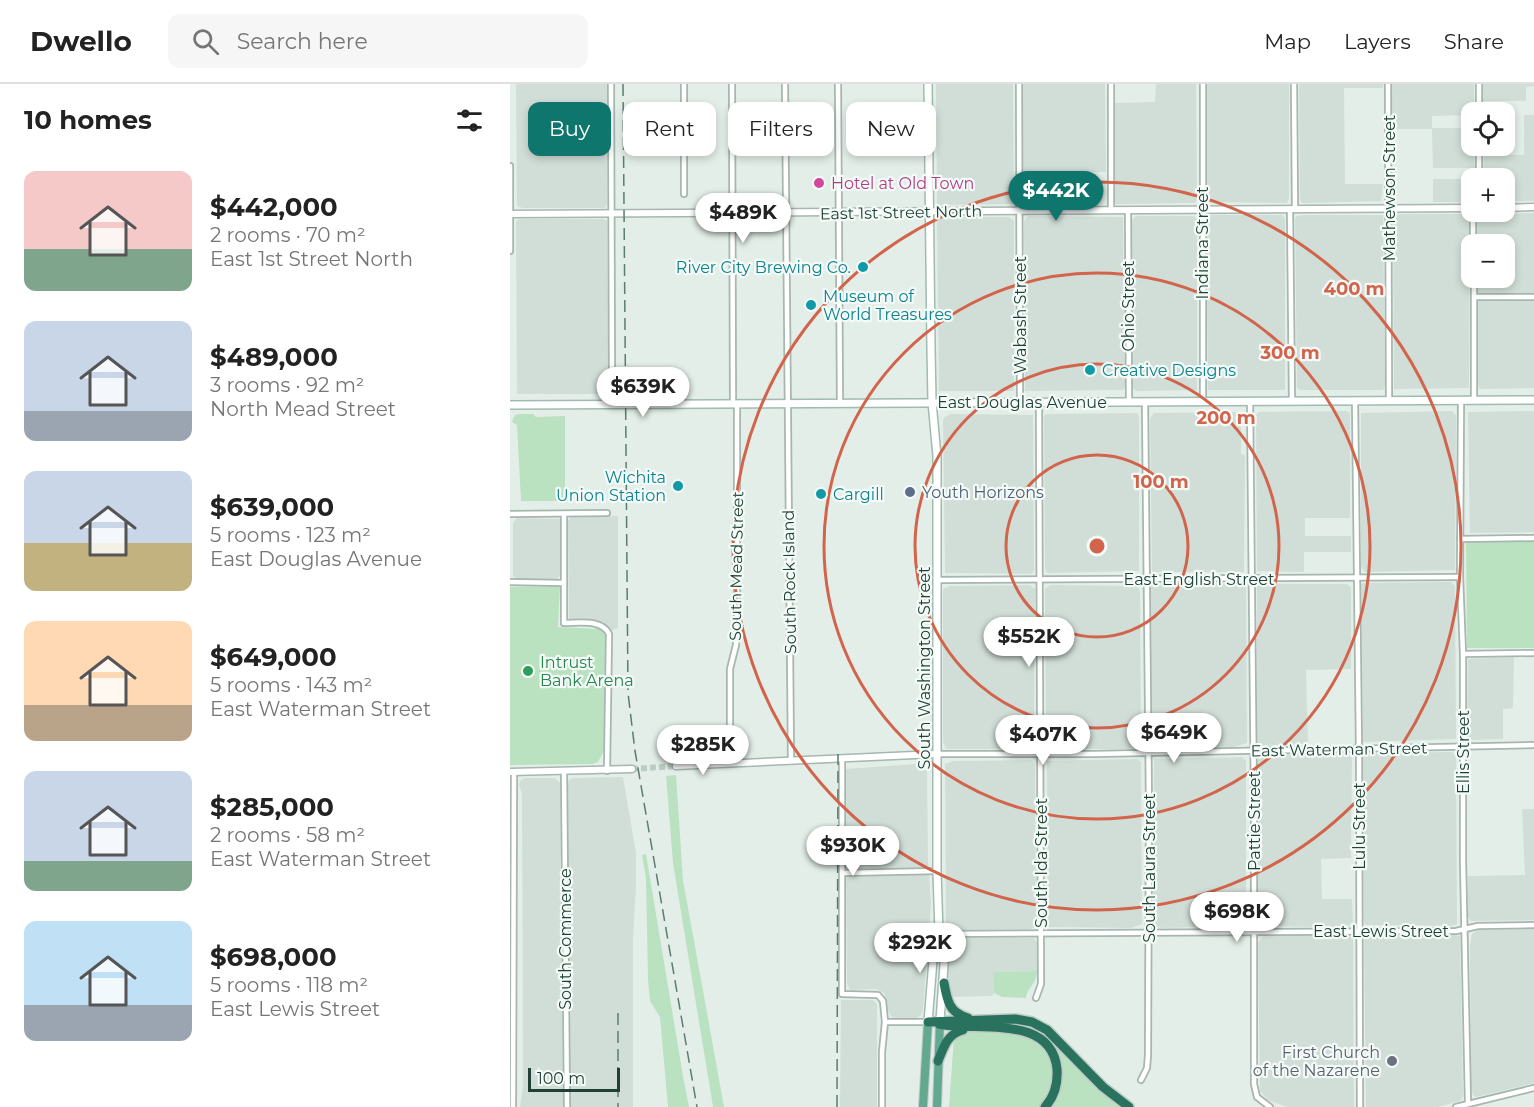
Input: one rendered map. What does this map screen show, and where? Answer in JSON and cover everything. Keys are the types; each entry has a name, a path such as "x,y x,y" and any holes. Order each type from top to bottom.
{"highway":[{"path":"944,982 947,1002 954,1011 967,1018 1032,1022 1047,1030 1103,1087 1128,1107"},
{"path":"928,1022 994,1020"},
{"path":"940,1023 954,1028 1023,1030 1032,1033 1048,1046 1056,1063 1058,1078 1051,1099 1045,1107"},
{"path":"938,1061 952,1035 974,1028"}],"main road":[{"name":"South Washington Street","path":"928,84 932,402 937,456 937,871 939,934 944,946 937,1107"},
{"name":"East Douglas Avenue","path":"510,405 1534,400"},
{"name":"South Washington Street","path":"923,1107 934,948 939,934"}],"street":[{"path":"611,84 612,376"},
{"path":"684,84 684,194"},
{"name":"South Mead Street","path":"730,763 730,669 736,645 737,625 732,84"},
{"name":"South Rock Island","path":"785,84 791,761"},
{"path":"838,84 840,403"},
{"name":"Wabash Street","path":"1019,84 1020,403"},
{"path":"1111,84 1111,210"},
{"name":"Indiana Street","path":"1203,84 1203,402"},
{"path":"1292,401 1294,84"},
{"name":"Mathewson Street","path":"1388,84 1389,400"},
{"path":"1479,84 1479,102"},
{"path":"510,166 510,250"},
{"path":"1515,208 1534,207"},
{"name":"Ohio Street","path":"1128,210 1129,402"},
{"name":"East 1st Street North","path":"510,214 1461,210"},
{"path":"1474,288 1474,400"},
{"path":"1474,297 1534,297"},
{"name":"Lulu Street","path":"1355,400 1360,1107"},
{"name":"Ellis Street","path":"1461,400 1460,577 1463,654 1464,929 1468,1104"},
{"name":"Pattie Street","path":"1250,401 1254,751 1254,1084 1257,1097 1270,1107"},
{"name":"South Laura Street","path":"1141,1080 1147,1068 1148,1055 1149,933 1145,402"},
{"name":"South Ida Street","path":"1036,998 1041,984 1039,403"},
{"path":"510,514 607,513"},
{"path":"564,514 564,623 600,624 609,634 607,771"},
{"path":"1460,539 1534,538"},
{"name":"East English Street","path":"938,580 1460,577"},
{"path":"510,582 564,583"},
{"path":"1463,654 1534,653"},
{"name":"East Waterman Street","path":"676,766 936,754 1149,753 1534,745"},
{"path":"842,760 842,994 878,995 883,1001 885,1022 882,1052 882,1107"},
{"path":"513,1107 512,772 632,769"},
{"name":"South Commerce","path":"564,771 567,1107"},
{"path":"842,873 937,871"},
{"name":"East Lewis Street","path":"939,934 1360,931 1534,925"},
{"path":"885,1022 928,1022"},
{"path":"1456,1107 1534,1088"}],"shaded area":[{"path":"516,84 607,84 607,102 528,102 528,156 607,156 607,204 605,208 522,208 517,206"},
{"path":"936,84 1013,84 1014,204 939,205 937,203"},
{"path":"1022,84 1105,84 1106,172 1066,172 1067,204 1027,204 1023,200"},
{"path":"1156,84 1196,84 1197,199 1195,203 1116,204 1114,200 1114,103 1155,102"},
{"path":"1206,84 1289,84 1289,198 1287,203 1207,202"},
{"path":"1299,84 1383,84 1383,88 1344,88 1345,184 1383,184 1381,201 1303,203 1300,201"},
{"path":"1392,84 1474,84 1474,102 1461,102 1461,115 1432,116 1432,128 1461,128 1461,156 1474,156 1475,168 1433,168 1432,129 1391,129"},
{"path":"1483,84 1534,84 1534,86 1526,87 1526,101 1483,101"},
{"path":"1524,115 1534,115 1534,201 1515,201 1515,168 1483,168 1484,156 1524,155"},
{"path":"1461,178 1461,202 1433,202 1433,179"},
{"path":"1515,213 1534,213 1534,388 1480,389 1477,385 1477,288 1515,288 1515,234 1476,234 1476,222 1515,222"},
{"path":"1398,214 1461,214 1461,222 1470,222 1470,234 1461,234 1461,288 1470,288 1469,388 1394,389 1393,217"},
{"path":"1209,215 1282,215 1285,219 1285,390 1208,390 1206,219"},
{"path":"1303,215 1383,215 1385,386 1383,390 1301,390 1297,388 1295,219"},
{"path":"1028,216 1123,217 1125,388 1123,390 1025,391 1024,221"},
{"path":"1136,216 1194,216 1197,219 1197,390 1136,391 1133,388 1132,220"},
{"path":"941,217 1009,217 1014,221 1014,391 939,391 937,220"},
{"path":"603,219 607,221 609,394 517,394 516,224 517,220"},
{"path":"1346,411 1350,413 1350,518 1305,518 1305,536 1351,536 1351,552 1304,552 1304,572 1257,571 1256,415 1259,412"},
{"path":"1452,411 1456,415 1455,570 1365,572 1361,567 1361,413"},
{"path":"1534,411 1534,532 1470,533 1468,412"},
{"path":"1237,412 1241,415 1241,454 1245,455 1244,572 1152,572 1150,418 1154,413"},
{"path":"1137,413 1139,416 1139,571 1047,573 1045,568 1044,416 1047,414"},
{"path":"951,414 1033,415 1034,570 1032,574 945,573 943,420"},
{"path":"618,516 618,628 611,631 603,622 596,620 569,619 568,521 571,517"},
{"path":"517,518 560,519 560,576 557,579 518,579 513,576 513,523"},
{"path":"1451,582 1455,586 1456,739 1363,742 1361,584"},
{"path":"1242,583 1246,587 1247,743 1234,747 1166,748 1152,745 1151,585"},
{"path":"1257,584 1347,584 1351,587 1351,669 1306,670 1308,744 1261,746 1256,742"},
{"path":"1030,585 1035,589 1034,747 946,749 943,742 943,589 950,586"},
{"path":"1050,585 1138,586 1140,593 1141,746 1129,749 1058,749 1046,746 1045,589"},
{"path":"1514,657 1513,708 1503,709 1503,739 1471,740 1467,734 1468,659"},
{"path":"1452,752 1456,756 1457,924 1451,926 1366,925 1364,922 1362,756 1366,753"},
{"path":"1349,754 1352,758 1351,858 1321,859 1322,899 1352,899 1353,922 1348,926 1340,927 1260,926 1257,922 1256,758 1262,755"},
{"path":"1242,757 1246,761 1246,926 1162,928 1154,926 1154,759"},
{"path":"1137,759 1141,762 1142,924 1131,928 1048,927 1047,761"},
{"path":"1032,760 1035,764 1036,927 950,930 946,922 945,764 953,761"},
{"path":"923,765 927,772 931,904 923,1009 917,1018 896,1018 892,1017 887,1010 884,993 876,989 850,990 847,983 845,769"},
{"path":"623,777 636,853 633,936 633,1107 569,1107 568,784 573,778"},
{"path":"525,778 555,778 561,784 563,1107 520,1107 523,1086 522,794 519,784"},
{"path":"1522,809 1534,809 1534,920 1471,921 1468,917 1468,876 1525,875"},
{"path":"1534,929 1534,1083 1476,1097 1471,1087 1470,945 1472,934 1478,930"},
{"path":"1368,934 1451,934 1460,936 1463,1096 1460,1101 1438,1107 1366,1107 1364,939"},
{"path":"1277,935 1353,937 1354,1107 1287,1107 1268,1100 1260,1091 1258,943 1262,937"},
{"path":"951,938 1034,938 1037,943 1037,971 993,972 994,993 992,996 949,997 947,942"},
{"path":"841,1000 873,1000 877,1004 877,1107 840,1107"}],"green space":[{"path":"533,414 536,417 565,416 565,501 521,501 517,425 512,422 515,415"},
{"path":"1534,541 1534,648 1467,648 1466,542"},
{"path":"560,586 558,627 600,629 605,634 604,751 598,762 592,764 510,765 510,587"},
{"path":"676,775 683,880 724,1107 713,1107 673,863 666,776"},
{"path":"646,854 689,1107 668,1107 660,1017 650,1001 648,980 646,878 642,855"},
{"path":"1037,971 1026,998 1002,997 994,993 993,972"},
{"path":"1011,1022 1040,1028 1110,1098 1122,1107 1049,1107 1060,1068 1034,1031 1011,1024"},
{"path":"964,1031 1016,1032 1026,1034 1042,1045 1052,1062 1054,1082 1051,1094 1041,1107 949,1107 954,1037"}],"tunnel":[{"path":"632,769 676,766"}],"railway":[{"path":"623,84 628,693 635,751 697,1107"},
{"path":"837,1107 838,754"},
{"path":"618,1013 618,1107"}],"place":[{"name":"Hotel at Old Town","path":"819,183"},
{"name":"River City Brewing Co.","path":"863,267"},
{"name":"Museum of World Treasures","path":"811,305"},
{"name":"Creative Designs","path":"1090,370"},
{"name":"Wichita Union Station","path":"678,486"},
{"name":"Youth Horizons","path":"910,492"},
{"name":"Cargill","path":"821,494"},
{"name":"Intrust Bank Arena","path":"528,671"},
{"name":"First Church of the Nazarene","path":"1392,1061"}]}
